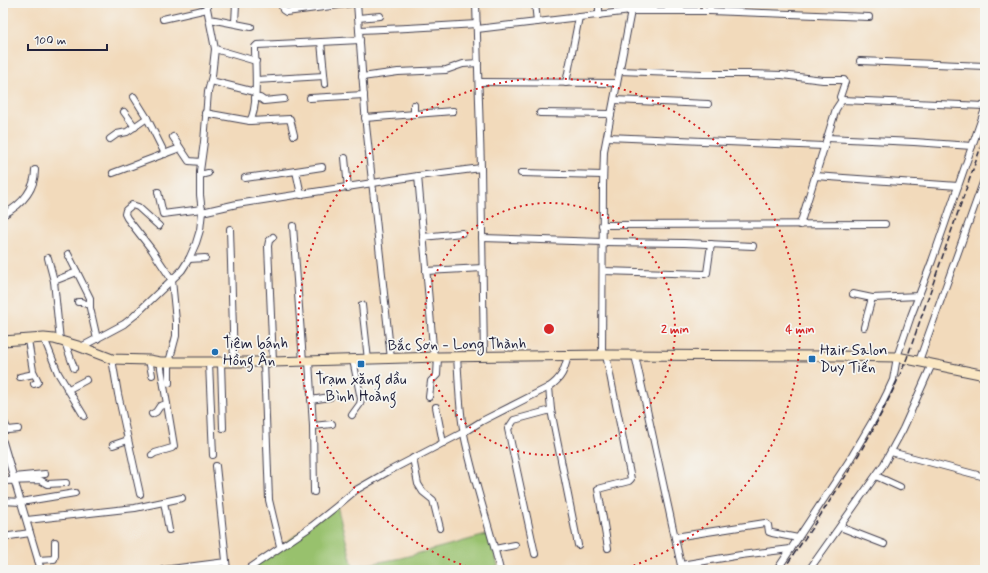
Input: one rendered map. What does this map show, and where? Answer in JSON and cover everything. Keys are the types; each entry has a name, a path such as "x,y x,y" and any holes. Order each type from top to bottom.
{"main road":[{"name":"Bắc Sơn - Long Thành","path":"3,341 44,338 81,347 112,359 165,362 234,363 604,355 897,357 985,375"}],"street":[{"path":"235,23 236,3"},
{"path":"281,3 283,10 286,12 356,3 365,118 391,359"},
{"path":"476,3 482,168 484,357"},
{"path":"535,3 537,22"},
{"path":"599,3 599,15"},
{"path":"656,3 657,10"},
{"path":"710,3 710,11"},
{"path":"81,347 134,316 172,280 182,270 189,259 200,230 202,210 200,175 205,113 215,49 210,19 206,6 163,20"},
{"path":"359,30 477,26 537,22 631,11 657,10 869,17"},
{"path":"608,548 598,489 629,481 631,479 604,355 602,225 603,175 607,137 631,11"},
{"path":"358,18 380,16"},
{"path":"566,82 579,17"},
{"path":"210,19 251,27"},
{"path":"250,121 253,114 255,95 255,47 257,44 360,40"},
{"path":"321,42 325,84"},
{"path":"215,49 256,61"},
{"path":"860,61 985,66"},
{"path":"362,77 398,72 446,70 463,64 478,63"},
{"path":"619,71 768,75 823,80 844,80 845,82 840,98 842,100 836,109 800,225"},
{"path":"256,80 324,76"},
{"path":"211,81 255,95 264,101 284,99"},
{"path":"479,82 617,83"},
{"path":"310,98 364,95"},
{"path":"134,97 147,118 165,154"},
{"path":"614,100 708,104"},
{"path":"842,100 985,106"},
{"path":"414,105 414,114"},
{"path":"777,570 849,461 876,415 893,380 897,357 985,109"},
{"path":"365,118 453,111"},
{"path":"124,112 134,127"},
{"path":"205,113 250,121 290,119 294,135"},
{"path":"540,113 611,114"},
{"path":"110,139 115,134 127,132 147,118"},
{"path":"173,137 189,161 201,162"},
{"path":"607,137 824,146"},
{"path":"827,138 972,146"},
{"path":"113,173 180,148"},
{"path":"345,158 348,188"},
{"path":"245,178 322,167"},
{"path":"158,192 163,214 202,210 348,188 418,176 426,171 482,168"},
{"path":"3,215 18,206 23,201 33,185 35,170"},
{"path":"296,171 301,195"},
{"path":"200,175 208,173"},
{"path":"521,173 603,175"},
{"path":"418,176 426,271 438,375 431,381 428,397"},
{"path":"815,176 958,186"},
{"path":"919,361 985,177"},
{"path":"152,455 174,446 167,404 165,362 176,336 172,280 152,250 127,218 125,214 126,210 132,205 138,207 159,226"},
{"path":"602,225 884,224"},
{"path":"293,226 311,400 314,492"},
{"path":"230,229 234,363"},
{"path":"423,236 462,233"},
{"path":"273,237 269,241 268,246 269,500 280,546"},
{"path":"482,238 753,246"},
{"path":"603,271 705,274 707,273 711,244"},
{"path":"68,254 90,298 89,306 97,339"},
{"path":"48,258 54,281 63,342 74,368"},
{"path":"189,259 205,258"},
{"path":"426,271 483,268"},
{"path":"54,281 77,272"},
{"path":"853,294 872,298 919,296"},
{"path":"864,327 872,298"},
{"path":"78,302 89,306"},
{"path":"362,305 368,360"},
{"path":"44,338 58,373 84,416"},
{"path":"28,340 34,374 38,381 34,384"},
{"path":"635,355 681,568 741,555 791,549"},
{"path":"247,570 317,522 356,490 413,458 557,382 563,374 568,356"},
{"path":"458,357 464,432 475,483 500,570"},
{"path":"112,359 118,394 140,494"},
{"path":"149,360 152,375"},
{"path":"352,415 360,404 361,399 353,360"},
{"path":"165,362 169,383"},
{"path":"208,363 213,455"},
{"path":"221,363 223,428"},
{"path":"809,570 876,476 891,452 907,422 932,364"},
{"path":"20,377 34,374"},
{"path":"67,390 86,380"},
{"path":"549,387 551,410 578,545"},
{"path":"311,400 330,397"},
{"path":"152,414 156,412 160,406 167,404"},
{"path":"436,407 443,443"},
{"path":"535,554 508,429 514,420 551,410"},
{"path":"3,420 8,430 18,429"},
{"path":"313,426 332,424"},
{"path":"113,445 128,440"},
{"path":"3,444 41,570"},
{"path":"891,452 985,477"},
{"path":"413,458 418,484 423,492 434,500 440,528"},
{"path":"216,466 227,570"},
{"path":"3,481 44,474"},
{"path":"876,476 900,487"},
{"path":"14,479 40,480 47,484 66,483"},
{"path":"3,501 21,502 75,493"},
{"path":"27,520 120,510 182,498"},
{"path":"164,502 169,530"},
{"path":"675,537 765,523 768,525 769,532 798,538"},
{"path":"840,527 884,544"},
{"path":"3,537 30,533"},
{"path":"38,560 54,559 55,542"},
{"path":"495,549 515,545"},
{"path":"163,570 226,562"}],"green space":[{"path":"337,506 353,567 401,558 490,534 499,570 247,570"}],"railway":[{"path":"783,570 835,493 867,441 895,386 907,358 985,135"}],"place":[{"name":"Tiệm bánh Hồng Ân","path":"215,352"},
{"name":"Hair Salon Duy Tiến","path":"812,359"},
{"name":"Trạm xăng dầu Bình Hoàng","path":"361,364"}]}
